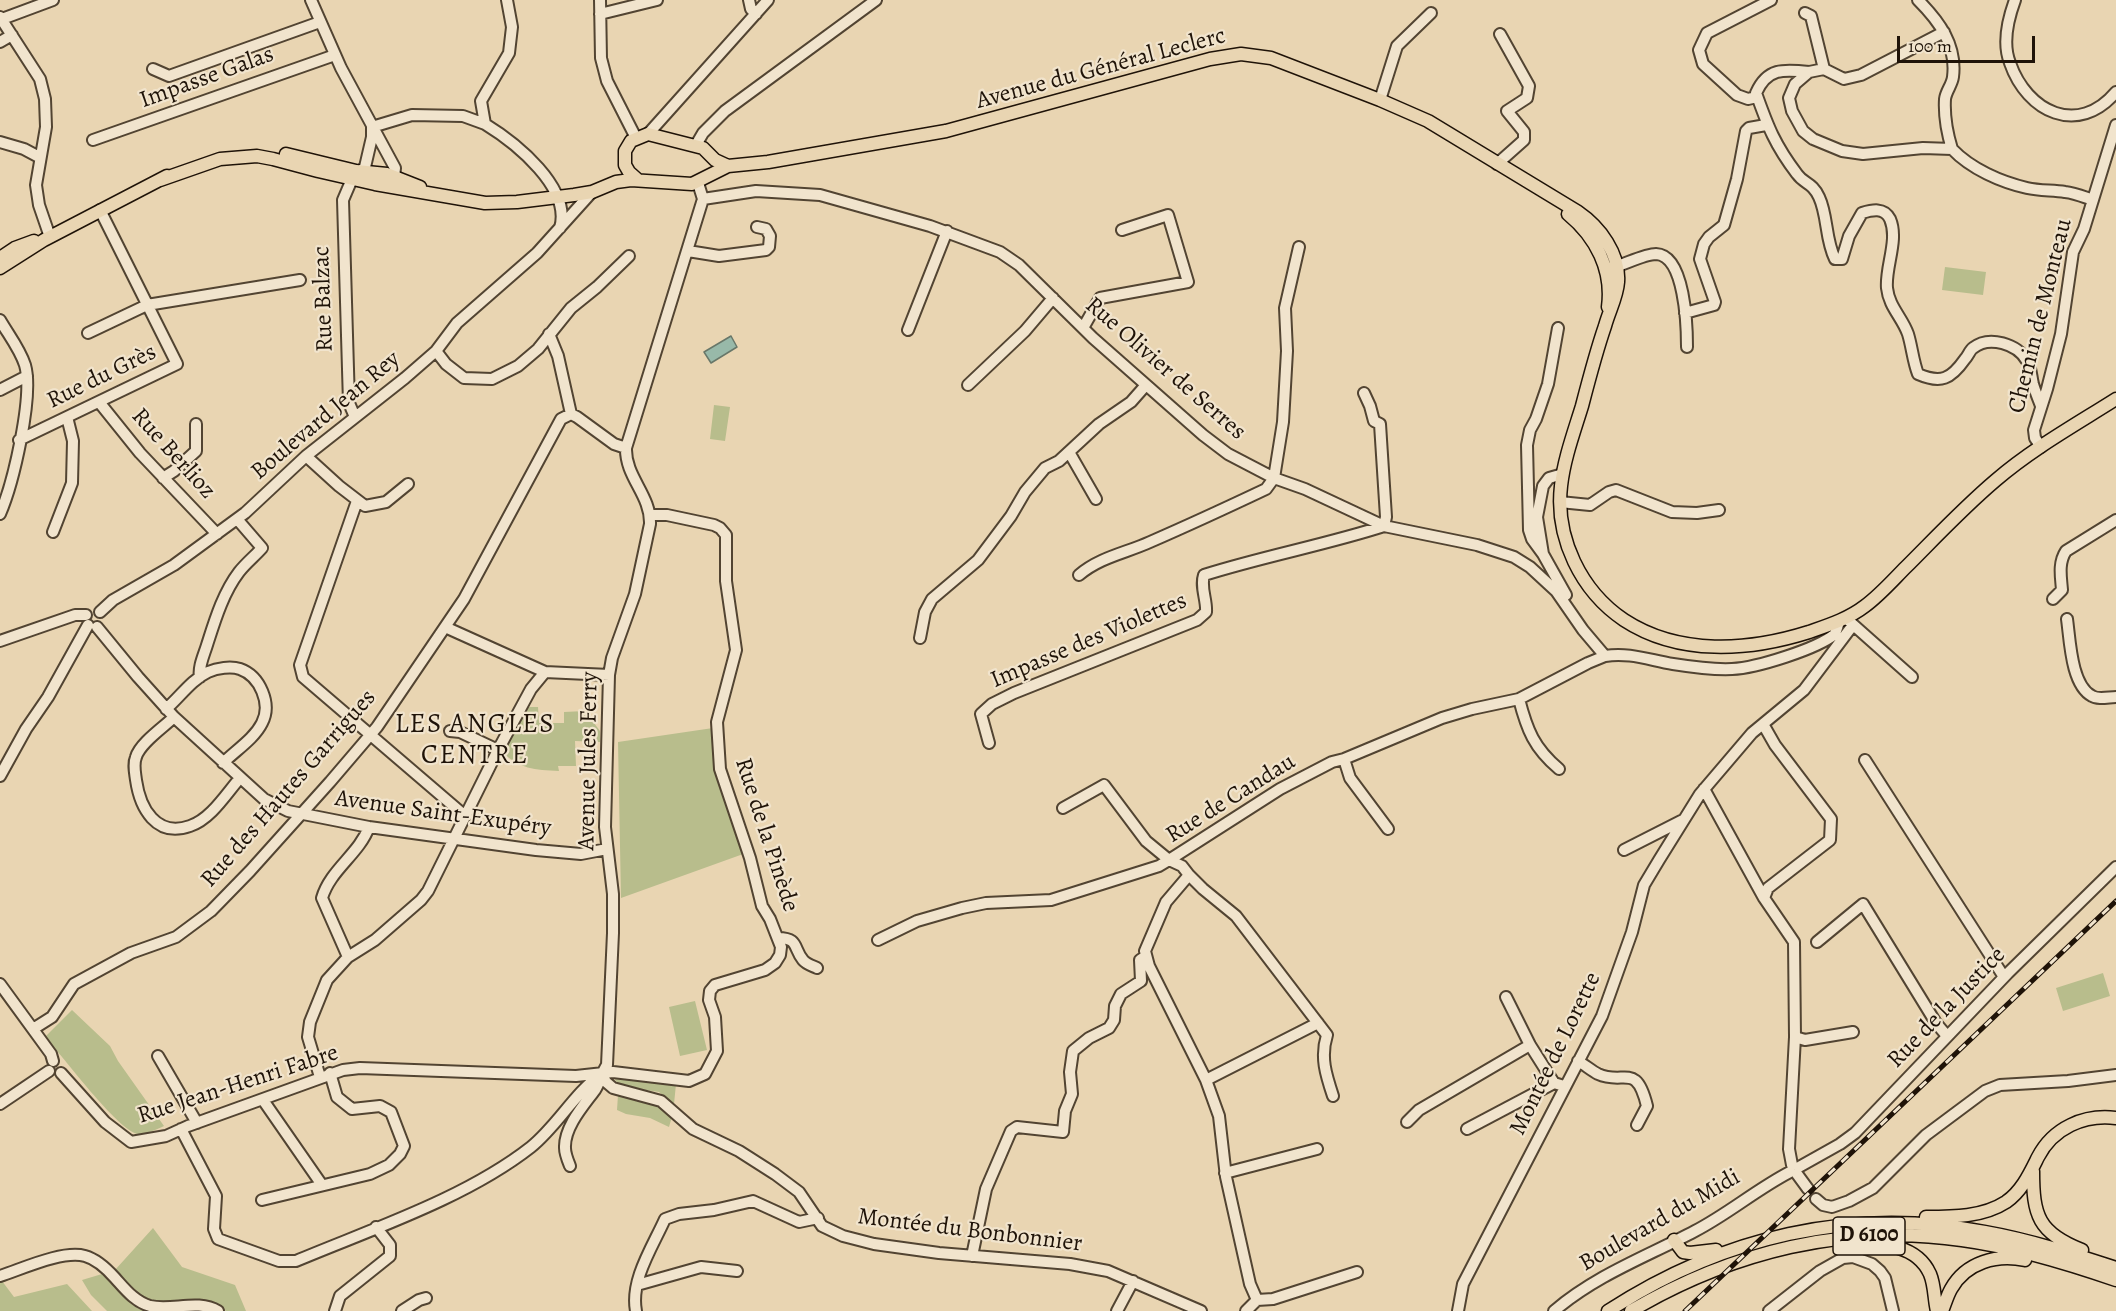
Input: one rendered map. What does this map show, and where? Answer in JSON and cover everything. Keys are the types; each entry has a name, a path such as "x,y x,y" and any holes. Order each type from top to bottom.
{"main road":[{"name":"Avenue du Général Leclerc","path":"728,166 768,162 946,131 1226,56 1248,55 1271,58 1428,121 1587,219 1608,244 1617,290 1563,474 1560,502 1564,535 1570,554 1582,578 1607,607 1625,621 1672,641 1722,648 1746,646 1778,641 1847,622 1874,599 1994,481 2041,447 2116,399"},
{"path":"616,182 625,165 627,146 642,136 672,139 703,147 710,155 728,166"},
{"path":"0,268 47,238 188,163 219,152 267,150 363,171 379,172 389,181"},
{"path":"710,155 712,168 710,175"},
{"path":"159,180 220,159 257,156 352,179 389,181 429,192 485,202 517,202 592,192 616,182 638,180 649,183 698,183 728,166"},
{"path":"625,165 638,180"},
{"path":"0,258 31,242 47,238"},
{"path":"1883,1223 1913,1218 1948,1218 1995,1208 2015,1195 2033,1170 2048,1142 2068,1126 2094,1118 2116,1119"},
{"path":"2033,1170 2034,1203 2043,1223 2069,1244 2116,1263"},
{"name":"D 6100","path":"1608,1311 1657,1281 1735,1248 1826,1227 1883,1223 1932,1225 1984,1232 2048,1246 2116,1269"},
{"name":"D 6100","path":"1631,1311 1695,1277 1726,1265 1783,1248 1858,1236 1898,1235 1963,1240 2007,1248 2116,1282"},
{"path":"1674,1240 1683,1252 1690,1253 1735,1248"},
{"path":"1783,1248 1867,1244 1896,1246 1918,1258 1930,1275 1937,1311"},
{"path":"1942,1311 1949,1291 1966,1271 1988,1260 2000,1258 2027,1261 2116,1282"}],"street":[{"path":"47,238 36,185 39,157 46,127 45,99 40,79 1,18 53,0"},
{"path":"311,0 335,55 395,168 389,181"},
{"path":"485,124 481,101 509,53 513,27 507,0"},
{"path":"600,0 601,58 607,81 642,136 663,117 768,0"},
{"path":"600,14 657,0"},
{"path":"749,0 751,9 756,14"},
{"path":"696,145 703,133 725,111 876,0"},
{"path":"1757,97 1748,99 1737,95 1703,64 1699,50 1707,33 1771,0"},
{"path":"1918,0 1934,16 1944,32 1953,57 1953,79 1945,96 1945,116 1952,149 1961,158 1979,169 2008,182 2029,188 2068,192 2093,200"},
{"path":"2015,0 2009,15 2007,31 2009,62 2026,93 2038,105 2062,114 2085,114 2101,108 2116,92"},
{"path":"1805,13 1811,16 1824,69"},
{"path":"1380,100 1397,46 1431,14"},
{"path":"153,69 169,76 320,22"},
{"path":"1944,32 1861,75 1844,80 1824,69 1769,74 1763,78 1756,93 1757,97 1766,125 1780,152 1787,158 1801,179 1814,188 1820,199 1830,249 1835,259 1842,259 1849,236 1862,213 1874,209 1884,212 1890,219 1892,236 1887,287 1890,305 1907,332 1918,374 1932,380 1945,379 1952,375 1974,347 1989,342 2005,344 2019,350 2028,361 2033,385 2041,406"},
{"path":"1497,164 1524,140 1524,132 1508,111 1527,98 1529,86 1500,34"},
{"path":"0,42 12,35"},
{"name":"Impasse Galas","path":"93,140 335,55"},
{"path":"1809,72 1795,84 1789,98 1792,111 1803,131 1813,139 1842,151 1863,154 1923,148 1952,149"},
{"path":"372,127 412,115 463,116 485,124 508,138 541,171 559,197 563,215 560,228"},
{"path":"663,117 663,124 672,139"},
{"path":"1685,313 1714,305 1700,252 1709,237 1724,225 1737,179 1746,131 1749,128 1766,125"},
{"name":"Chemin de Monteau","path":"2041,447 2035,438 2034,430 2061,334 2073,252 2084,230 2116,125"},
{"path":"352,179 363,171 372,137 372,127"},
{"path":"0,142 24,148 39,157"},
{"name":"Rue Balzac","path":"352,179 343,200 342,223 349,403 356,417"},
{"path":"549,334 558,356 570,414 614,444 626,448 703,199 698,183"},
{"name":"Rue Olivier de Serres","path":"703,199 764,191 820,195 947,231 1009,257 1146,385 1228,454 1274,478 1305,489 1384,526 1477,545 1514,557 1530,567 1556,591 1583,630 1605,656"},
{"name":"Boulevard Jean Rey","path":"90,622 93,610 100,612 113,600 174,565 237,519 306,456 436,351 457,323 537,253 592,192"},
{"name":"Rue du Grès","path":"19,440 177,364 100,210"},
{"path":"1083,328 1100,298 1188,282 1168,215 1122,230"},
{"path":"688,251 718,256 766,250 770,247 770,236 766,229 757,227"},
{"path":"908,330 947,231"},
{"path":"1079,575 1116,553 1147,544 1266,489 1274,478 1283,422 1287,351 1285,308 1299,247"},
{"path":"1611,268 1655,254 1667,258 1680,280 1687,347"},
{"path":"436,351 446,364 464,378 492,379 518,366 538,349 571,308 629,256"},
{"path":"88,333 147,305 300,280"},
{"path":"968,385 1025,331 1053,298"},
{"path":"0,320 24,363 27,376 27,407 10,486 0,514"},
{"path":"1558,328 1548,384 1530,430 1527,445 1529,530 1532,539 1566,595 1574,615"},
{"path":"0,390 27,376"},
{"path":"920,638 932,598 978,560 1006,524 1025,492 1045,468 1059,461 1099,424 1131,402 1146,385"},
{"path":"1364,393 1374,421 1380,424 1386,517 1384,526"},
{"name":"Rue Berlioz","path":"99,402 140,453 217,534"},
{"name":"Rue des Hautes Garrigues","path":"33,1029 52,1017 74,984 131,953 176,936 211,911 250,871 370,735 464,599 523,492 556,425 570,414"},
{"path":"53,532 72,483 73,441 67,417"},
{"path":"163,478 196,452 196,424"},
{"name":"Avenue Jules Ferry","path":"570,1166 565,1148 568,1132 588,1098 597,1088 601,1074 608,1065 613,933 613,894 605,827 609,675 612,658 636,594 648,540 650,515 647,504 627,466 626,448"},
{"path":"1069,452 1096,499"},
{"path":"306,456 365,506 386,502 408,484"},
{"path":"1543,554 1537,517 1543,486 1549,478 1563,474"},
{"path":"1560,502 1590,506 1609,492 1616,490 1672,512 1697,513 1719,510"},
{"path":"357,501 300,665 303,677 464,815"},
{"name":"Rue de la Pinède","path":"601,1074 613,1072 689,1081 705,1074 717,1051 715,1017 709,1000 710,991 716,985 765,970 775,963 780,955 778,938 762,906 750,858 723,782 718,756 718,711 736,650 726,581 726,535 714,525 667,515 650,515"},
{"path":"200,677 199,673 215,618 228,590 240,571 262,548 237,519"},
{"path":"2053,599 2062,590 2060,564 2066,551 2116,520"},
{"name":"Impasse des Violettes","path":"989,743 981,714 992,704 1079,666 1197,620 1206,612 1202,582 1204,575 1254,559 1341,540 1384,526"},
{"path":"0,641 75,615 90,622 0,776"},
{"path":"2067,619 2072,662 2084,688 2093,696 2116,697"},
{"name":"Avenue Saint-Exupéry","path":"90,622 170,713 264,799 288,811 369,826 560,853 581,854 607,849"},
{"path":"1605,656 1631,654 1702,669 1735,669 1764,663 1817,645 1835,634 1847,622 1912,676"},
{"name":"Montée de Lorette","path":"1458,1311 1463,1284 1559,1085 1578,1061 1602,1016 1616,979 1644,885 1704,789 1752,733 1804,690 1847,622"},
{"path":"445,627 545,672 609,675"},
{"name":"Rue de Candau","path":"1169,861 1280,789 1332,762 1442,718 1519,699 1605,656"},
{"path":"223,763 258,730 264,721 265,699 262,688 241,669 218,669 200,677 139,749 135,757 142,806 152,819 166,826 178,828 190,826 210,812 240,778"},
{"path":"262,1200 369,1174 389,1165 400,1154 404,1146 392,1112 380,1106 352,1109 337,1096 308,1037 310,1022 332,973 348,957 375,940 421,900 444,861 464,815 531,689 545,672"},
{"path":"1519,699 1529,732 1543,755 1559,769"},
{"path":"1763,724 1775,745 1831,819 1830,840 1768,888 1764,898"},
{"path":"450,730 460,732 498,750"},
{"path":"1344,759 1350,778 1388,829"},
{"path":"1865,759 2004,977"},
{"path":"878,940 916,921 962,908 986,903 1051,900 1169,861 1146,841 1104,785 1063,808"},
{"path":"1704,789 1764,898 1794,942 1795,1037 1789,1149 1795,1169 1808,1189"},
{"path":"1624,850 1683,820"},
{"path":"348,957 322,898 325,885 365,839 369,826"},
{"name":"Rue de Candau","path":"972,1256 986,1189 1011,1131 1017,1127 1063,1132 1065,1111 1072,1094 1070,1072 1073,1051 1089,1038 1109,1028 1114,1020 1115,1006 1121,994 1141,981 1140,960 1146,956 1145,951 1166,902 1189,875 1182,866 1169,861"},
{"name":"Rue de la Justice","path":"1795,1169 1855,1133 2004,977 2116,867"},
{"path":"1189,875 1236,916 1327,1035 1323,1048 1324,1068 1333,1096"},
{"path":"1817,942 1863,904 1936,1023 1947,1036"},
{"path":"778,938 788,938 796,945 804,961 817,968"},
{"path":"1146,956 1206,1080 1219,1116 1225,1173 1250,1284 1257,1300"},
{"path":"0,984 51,1054 51,1066 0,1104"},
{"path":"1467,1129 1559,1085 1530,1045 1506,997"},
{"path":"1206,1080 1318,1023"},
{"path":"1795,1037 1805,1040 1853,1032"},
{"path":"1407,1122 1419,1110 1530,1045"},
{"path":"158,1056 197,1123"},
{"name":"Rue Jean-Henri Fabre","path":"51,1066 57,1061 62,1065 61,1073 105,1122 131,1142 166,1136 325,1075 360,1068 576,1077 601,1074"},
{"path":"1578,1061 1598,1074 1629,1076 1635,1080 1647,1106 1637,1125"},
{"path":"181,1130 216,1196 214,1229 218,1239 279,1261 296,1261 451,1196 492,1174 532,1146 587,1084 601,1074"},
{"name":"Montée du Bonbonnier","path":"601,1074 613,1088 661,1101 693,1129 739,1151 775,1174 799,1192 822,1226 843,1236 874,1244 972,1256 1070,1264 1108,1271 1201,1311"},
{"path":"1816,1199 1823,1205 1832,1207 1849,1202 1873,1188 1926,1135 1985,1091 2000,1085 2068,1081 2116,1075"},
{"path":"263,1100 322,1185"},
{"path":"1225,1173 1317,1149"},
{"name":"Boulevard du Midi","path":"1554,1311 1600,1277 1696,1231 1767,1184 1795,1169"},
{"path":"636,1311 637,1285 665,1219 679,1214 714,1210 753,1201 799,1222 818,1218"},
{"path":"335,1311 339,1296 390,1256 390,1245 376,1227"},
{"path":"2,1275 64,1256 84,1256 109,1272 140,1302 163,1308 200,1306 218,1311"},
{"path":"1768,1311 1834,1262 1853,1257 1872,1264 1885,1278 1893,1311"},
{"path":"637,1285 701,1267 737,1271"},
{"path":"1246,1311 1257,1300 1273,1299 1357,1272"},
{"path":"1117,1311 1133,1281"},
{"path":"402,1311 426,1298"}],"green space":[{"path":"1945,267 1986,272 1983,295 1942,290"},
{"path":"714,405 730,407 725,441 710,439"},
{"path":"529,707 538,707 539,723 564,723 564,712 585,711 600,731 600,742 575,741 576,766 558,766 559,771 521,765 501,751"},
{"path":"713,728 719,784 746,853 621,898 618,742"},
{"path":"2103,973 2110,996 2063,1011 2056,988"},
{"path":"695,1001 707,1050 680,1056 669,1007"},
{"path":"72,1010 110,1046 164,1126 141,1134 129,1129 104,1107 45,1037"},
{"path":"613,1076 676,1084 674,1104 659,1092 619,1086"},
{"path":"618,1095 657,1103 673,1113 669,1127 650,1118 617,1110"},
{"path":"153,1228 182,1267 235,1285 246,1311 226,1311 211,1303 163,1303 142,1297 115,1270"},
{"path":"102,1274 153,1311 107,1311 91,1295 82,1280"},
{"path":"2,1281 14,1297 67,1284 92,1311 0,1311 0,1282"}],"shaded area":[{"path":"731,336 737,347 711,363 704,352"}],"railway":[{"path":"1685,1311 2116,901"}],"district":[{"name":"LES ANGLES CENTRE","path":"475,740"}]}
